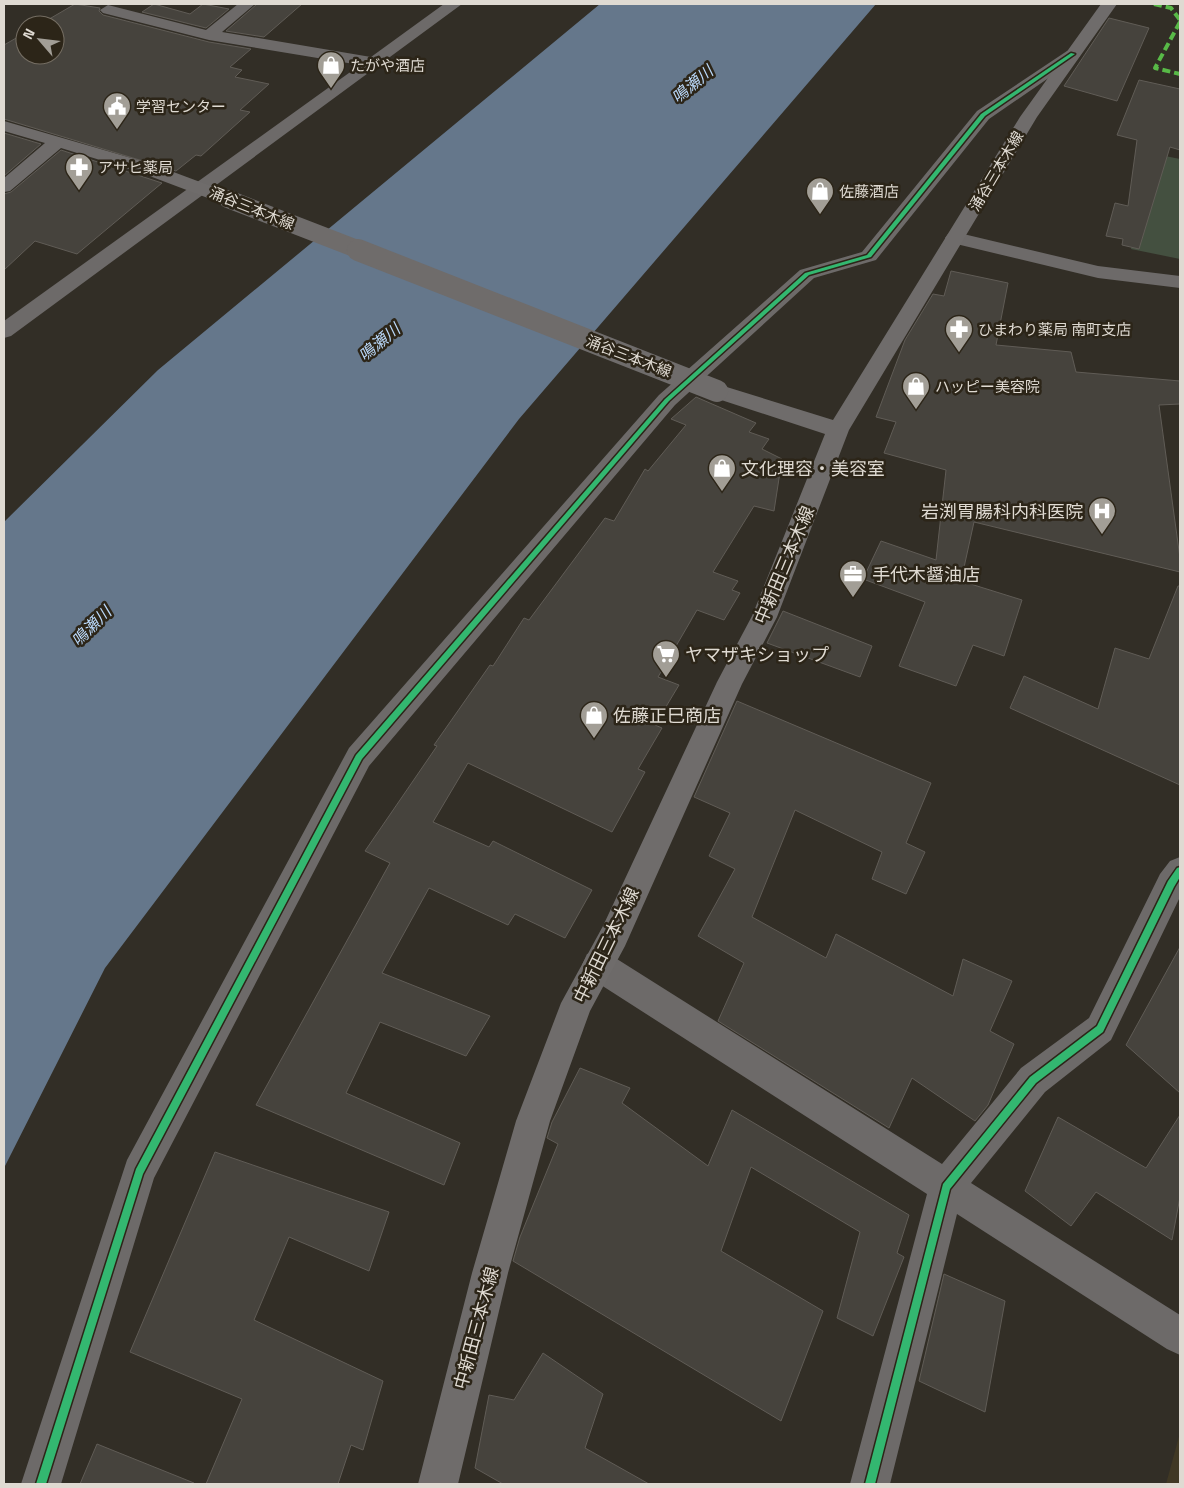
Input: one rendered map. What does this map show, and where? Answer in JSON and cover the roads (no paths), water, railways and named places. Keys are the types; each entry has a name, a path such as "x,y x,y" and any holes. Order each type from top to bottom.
{"main road":[{"name":"涌谷三本木線","path":"4,126 58,141 202,188 717,391 838,430 1029,117 1109,4"},
{"path":"4,188 58,141"},
{"name":"中新田三本木線","path":"438,1484 442,1457 532,1121 577,1003 614,936 659,833 730,682 764,617 808,510 818,474 838,430"}],"street":[{"path":"209,35 246,4"},
{"path":"414,33 418,17 434,4"},
{"path":"4,331 454,4"},
{"path":"108,10 209,35 374,62"},
{"path":"41,1484 139,1172 359,758 667,400 807,274 869,256 983,115 1073,54"},
{"path":"955,238 1098,272 1180,282"},
{"path":"870,1484 946,1187 1034,1080 1100,1029 1171,884 1180,871"},
{"path":"598,965 1180,1336"}],"water":[{"name":"鳴瀬川","path":"600,4 876,4 519,419 105,968 4,1168 4,522 158,370"}],"place":[{"name":"たがや酒店","path":"331,89"},
{"name":"学習センター","path":"117,130"},
{"name":"アサヒ薬局","path":"79,191"},
{"name":"佐藤酒店","path":"820,215"},
{"name":"ひまわり薬局 南町支店","path":"959,353"},
{"name":"ハッピー美容院","path":"916,410"},
{"name":"文化理容・美容室","path":"722,492"},
{"name":"岩渕胃腸科内科医院","path":"1102,535"},
{"name":"手代木醤油店","path":"853,598"},
{"name":"ヤマザキショップ","path":"666,678"},
{"name":"佐藤正巳商店","path":"594,739"}]}
